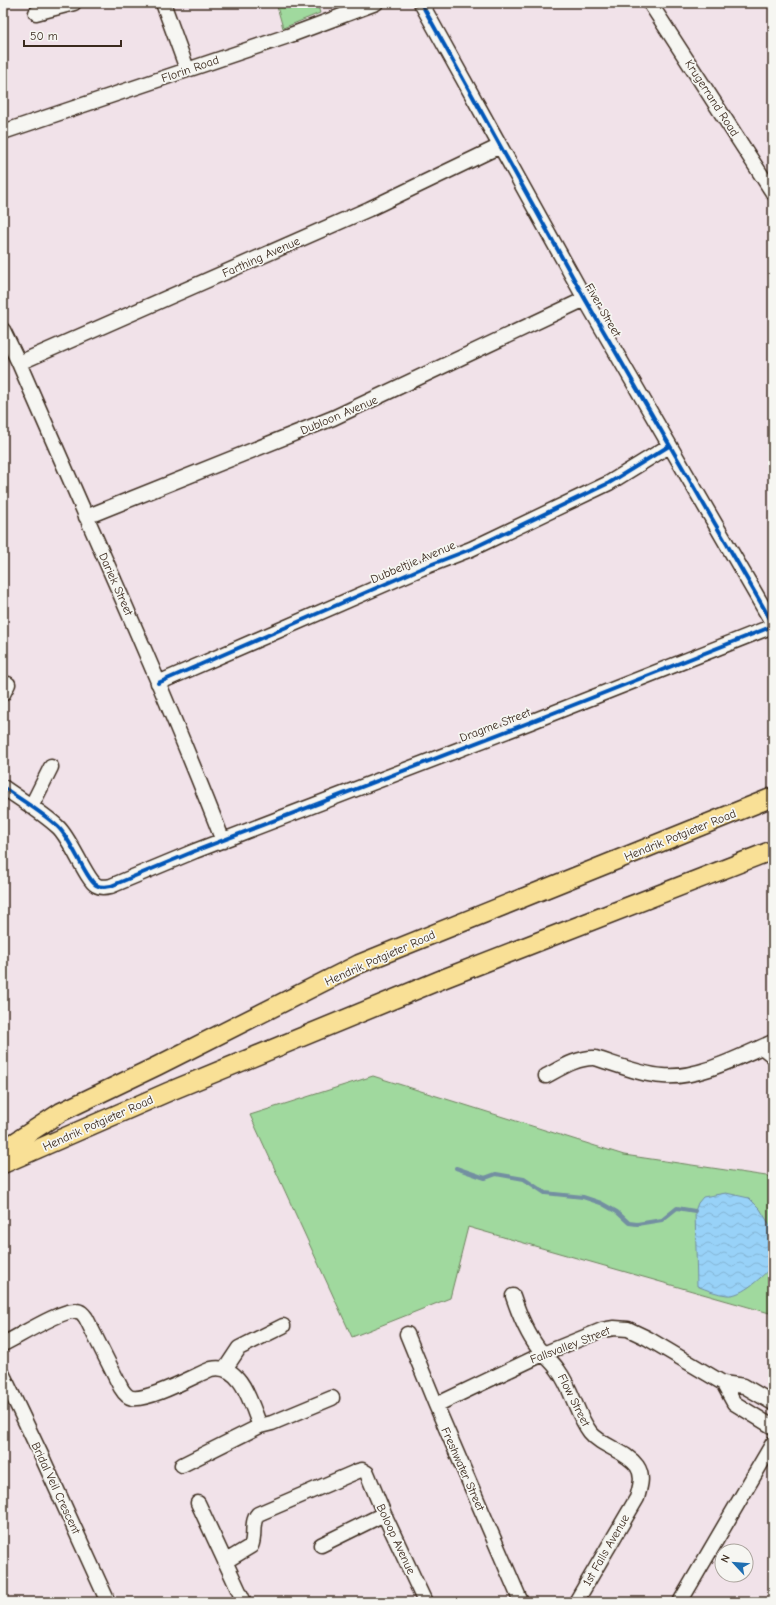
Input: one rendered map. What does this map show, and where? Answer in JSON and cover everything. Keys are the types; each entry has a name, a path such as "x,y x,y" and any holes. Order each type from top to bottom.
{"main road":[{"name":"Hendrik Potgieter Road","path":"3,1150 61,1112 157,1066 359,964 773,797"},
{"name":"Hendrik Potgieter Road","path":"3,1164 168,1092 445,978 773,850"}],"street":[{"path":"36,13 74,3"},
{"path":"163,3 187,69"},
{"name":"Florin Road","path":"3,132 58,115 187,69 288,36 376,3"},
{"name":"Fiver Street","path":"421,3 585,299 773,625"},
{"name":"Krugerrand Road","path":"650,3 773,193"},
{"name":"Farthing Avenue","path":"19,363 369,209 500,146"},
{"name":"Dubloon Avenue","path":"86,517 333,418 585,299"},
{"name":"Dariek Street","path":"3,330 120,591 196,770 223,841"},
{"name":"Dubbeltjie Avenue","path":"158,683 422,568 478,546 609,483 670,446"},
{"name":"Dragme Street","path":"3,787 58,827 74,848 92,881 103,887 111,886 223,841 534,721 773,625"},
{"path":"31,807 51,767"},
{"path":"546,1076 581,1059 588,1058 595,1058 662,1076 675,1076 695,1074 768,1045 773,1056"},
{"name":"Flow Street","path":"513,1296 529,1334 543,1354 558,1369 591,1433 628,1457 638,1466 641,1483 637,1498"},
{"path":"3,1344 70,1311 81,1312 86,1318 121,1388 126,1395 132,1398 152,1395 210,1369 218,1367 225,1369 237,1378 245,1391 260,1426"},
{"path":"225,1369 239,1348 283,1326"},
{"name":"Fallsvalley Street","path":"436,1405 543,1354 602,1330 614,1328 628,1330 647,1338 723,1383 744,1386 773,1403"},
{"name":"Freshwater Street","path":"407,1334 521,1602"},
{"name":"Bridal Veil Crescent","path":"3,1375 108,1602"},
{"name":"Fallsvalley Street","path":"723,1383 734,1403 773,1427"},
{"path":"182,1465 260,1426 272,1423 332,1398"},
{"path":"680,1602 729,1521 773,1443"},
{"name":"Boloop Avenue","path":"226,1561 251,1546 254,1536 254,1521 258,1514 358,1470 365,1471 369,1476 384,1514 425,1602"},
{"name":"1st Falls Avenue","path":"576,1602 637,1498"},
{"path":"198,1503 244,1602"},
{"path":"321,1545 384,1514"}],"green space":[{"path":"276,3 317,3 320,13 283,28"},
{"path":"373,1076 624,1155 773,1177 773,1314 468,1227 450,1298 352,1337 250,1115"}],"water":[{"path":"726,1193 749,1198 760,1209 771,1227 773,1234 773,1265 746,1289 733,1295 716,1293 697,1286 695,1211 698,1203 703,1197"}],"waterway":[{"path":"456,1168 485,1178 496,1174 524,1179 545,1193 583,1197 601,1203 617,1212 629,1223 637,1224 662,1220 677,1208 695,1211"}],"cycle path":[{"path":"421,3 585,299 773,624"},
{"path":"158,683 422,568 471,549 609,483 669,446"},
{"path":"3,787 58,827 68,840 88,875 96,885 102,887 111,886 195,851 533,721 773,626"}]}
